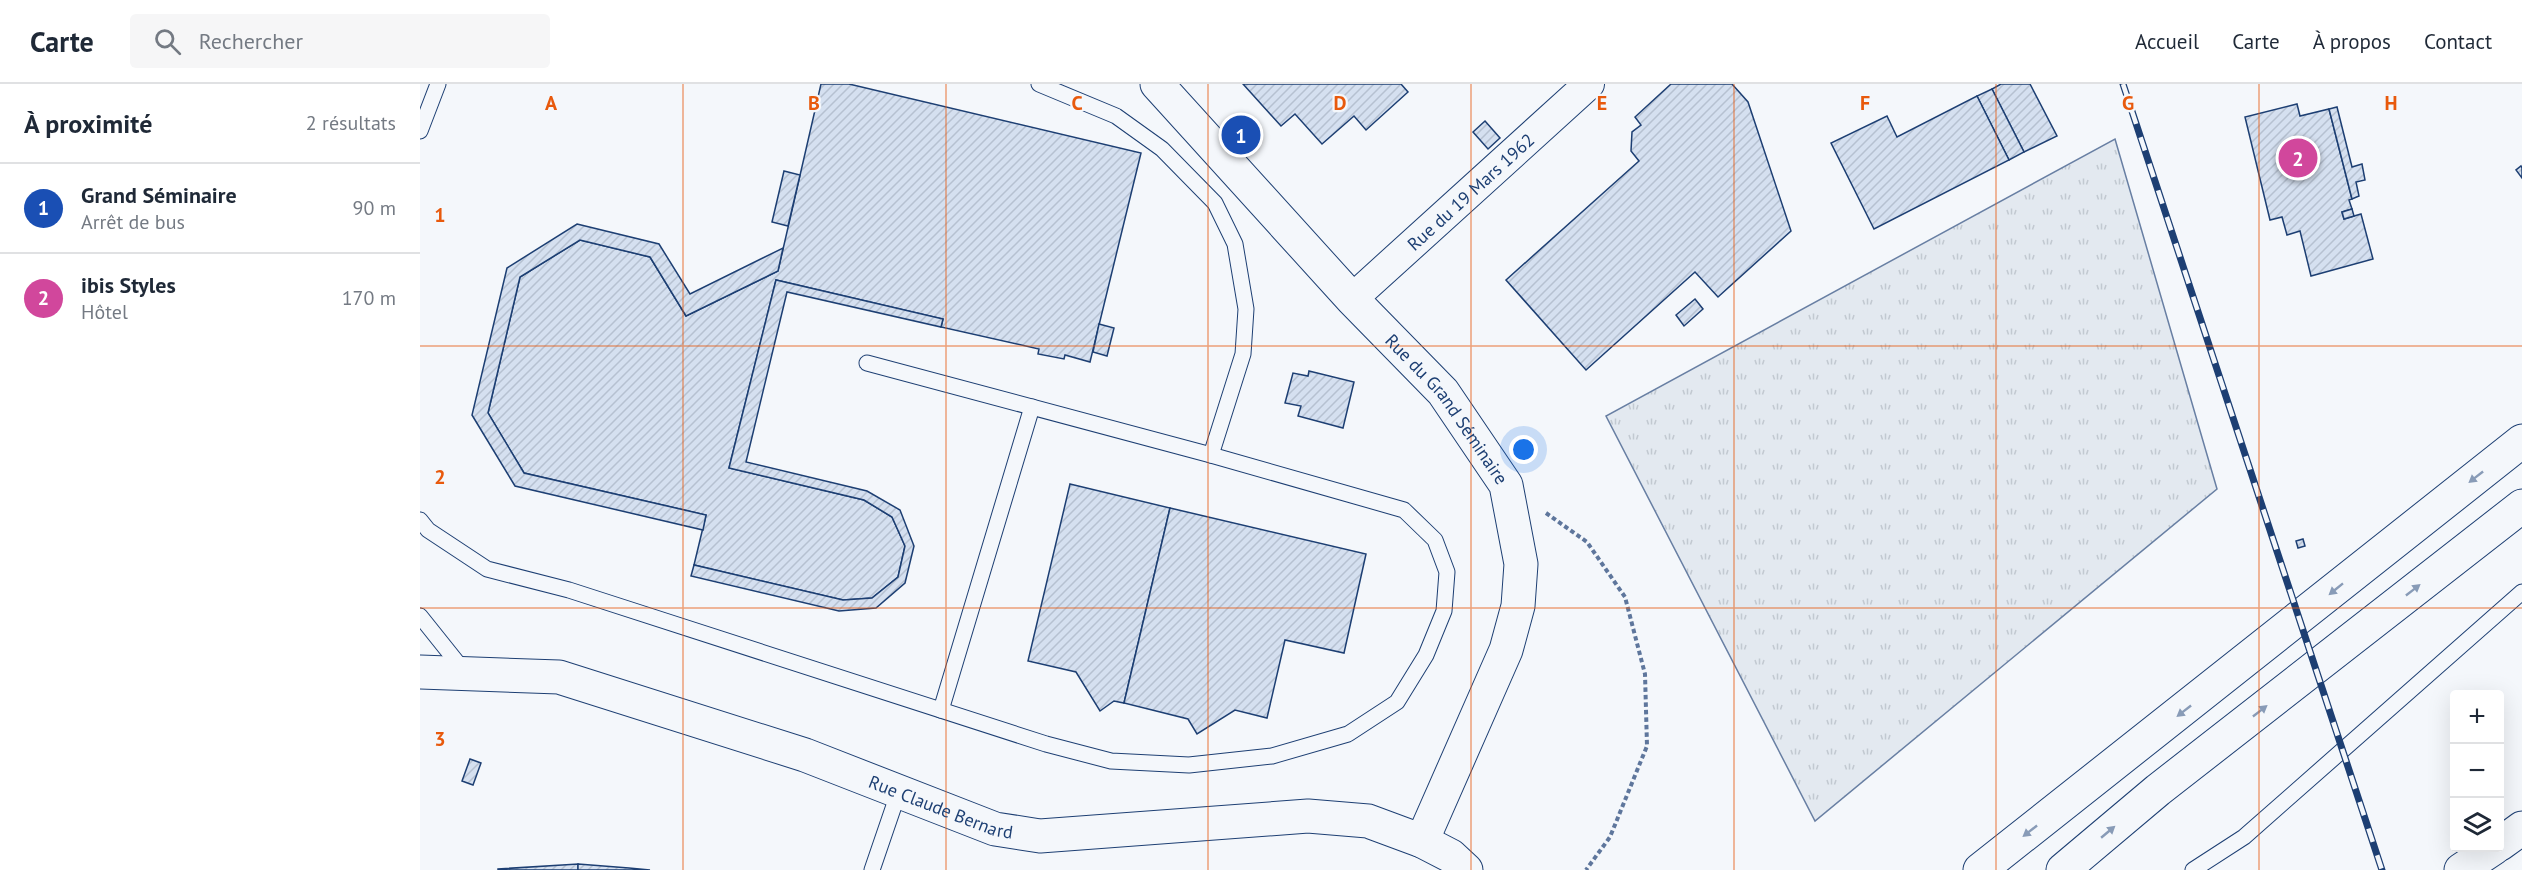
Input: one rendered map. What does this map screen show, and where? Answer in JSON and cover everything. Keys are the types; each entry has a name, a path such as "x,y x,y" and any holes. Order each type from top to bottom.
{"main road":[{"name":"Rue du Grand Séminaire","path":"1157,84 1352,299 1443,392 1506,485 1521,564 1518,606 1498,671 1422,842"},
{"path":"1980,870 2522,441"},
{"path":"2063,870 2158,790 2522,506"},
{"name":"Rue Claude Bernard","path":"420,672 559,677 805,755 995,829 1040,836 1308,816 1368,821 1451,856 1466,870"},
{"path":"2504,841 2522,828"},
{"path":"2461,870 2488,852"}],"street":[{"name":"Rue du 19 Mars 1962","path":"1352,299 1589,84"}],"lane":[{"path":"420,130 438,84"},
{"path":"1039,84 1116,116 1161,149 1215,203 1235,244 1246,309 1243,354 1211,455"},
{"path":"420,520 428,530 487,569 569,590 1046,744 1111,761 1189,765 1272,756 1348,734 1397,702 1426,655 1444,611 1447,572 1435,540 1404,510 1211,455 867,363"},
{"path":"941,710 1032,407"},
{"path":"2193,870 2244,837 2522,592"},
{"path":"420,616 466,674"},
{"path":"872,870 899,791"}],"path":[{"path":"1506,485 1587,542 1625,597 1645,674 1647,746 1610,837 1586,870"}],"green space":[{"path":"2115,139 2217,489 1815,821 1606,416"}],"building":[{"path":"821,84 849,84 1141,153 1090,362 1065,355 1064,359 1038,354 1039,349 941,327 943,319 776,280 729,468 864,500 892,517 905,546 898,577 872,598 843,600 694,565 706,515 524,473 488,413 520,277 580,240 650,257 686,316 778,271"},
{"path":"1243,84 1401,84 1408,92 1366,130 1354,116 1322,144 1295,114 1281,126"},
{"path":"1671,84 1732,84 1748,102 1791,231 1718,297 1695,272 1586,370 1506,280 1639,161 1631,151 1632,132 1641,125 1635,117"},
{"path":"2001,84 2030,84 2057,136 2024,152 1992,89"},
{"path":"1992,89 2024,152 2009,160 1977,96"},
{"path":"1977,96 2009,160 1874,229 1831,143 1887,116 1897,137"},
{"path":"2297,104 2300,116 2329,109 2352,199 2349,200 2352,209 2342,212 2344,219 2361,214 2373,259 2311,276 2300,231 2287,235 2282,217 2270,220 2245,117"},
{"path":"2337,107 2352,167 2362,164 2365,180 2356,182 2359,196 2352,199 2329,109"},
{"path":"1485,121 1500,138 1488,149 1473,132"},
{"path":"1243,128 1254,139 1248,144 1238,133"},
{"path":"2521,166 2522,168 2522,178 2516,170"},
{"path":"784,171 800,175 788,226 772,222"},
{"path":"2352,209 2354,216 2344,219 2342,212"},
{"path":"577,224 659,244 690,294 783,248 778,271 686,316 650,257 580,240 520,277 488,413 524,473 706,515 703,530 515,486 472,415 507,268"},
{"path":"776,280 943,319 941,327 787,292 746,462 867,491 900,510 914,546 905,583 876,608 839,611 691,576 694,565 843,600 872,598 898,577 905,546 892,517 864,500 729,468"},
{"path":"1695,299 1703,309 1684,326 1676,315"},
{"path":"1099,324 1114,328 1107,356 1093,352"},
{"path":"1309,371 1354,382 1343,428 1298,416 1301,406 1285,403 1293,373 1308,376"},
{"path":"1070,484 1170,508 1124,703 1114,701 1100,711 1076,672 1028,661"},
{"path":"1170,508 1366,554 1344,653 1285,640 1267,718 1235,710 1197,734 1188,719 1124,703"},
{"path":"2303,539 2305,546 2298,548 2296,541"},
{"path":"470,759 481,763 473,785 462,781"},
{"path":"578,864 578,870 498,870 498,869"},
{"path":"578,864 629,868 650,870 578,870"}],"railway":[{"path":"2123,84 2382,870"}],"place":[{"name":"Grand Séminaire","path":"1241,135"},
{"name":"ibis Styles","path":"2298,158"}]}
